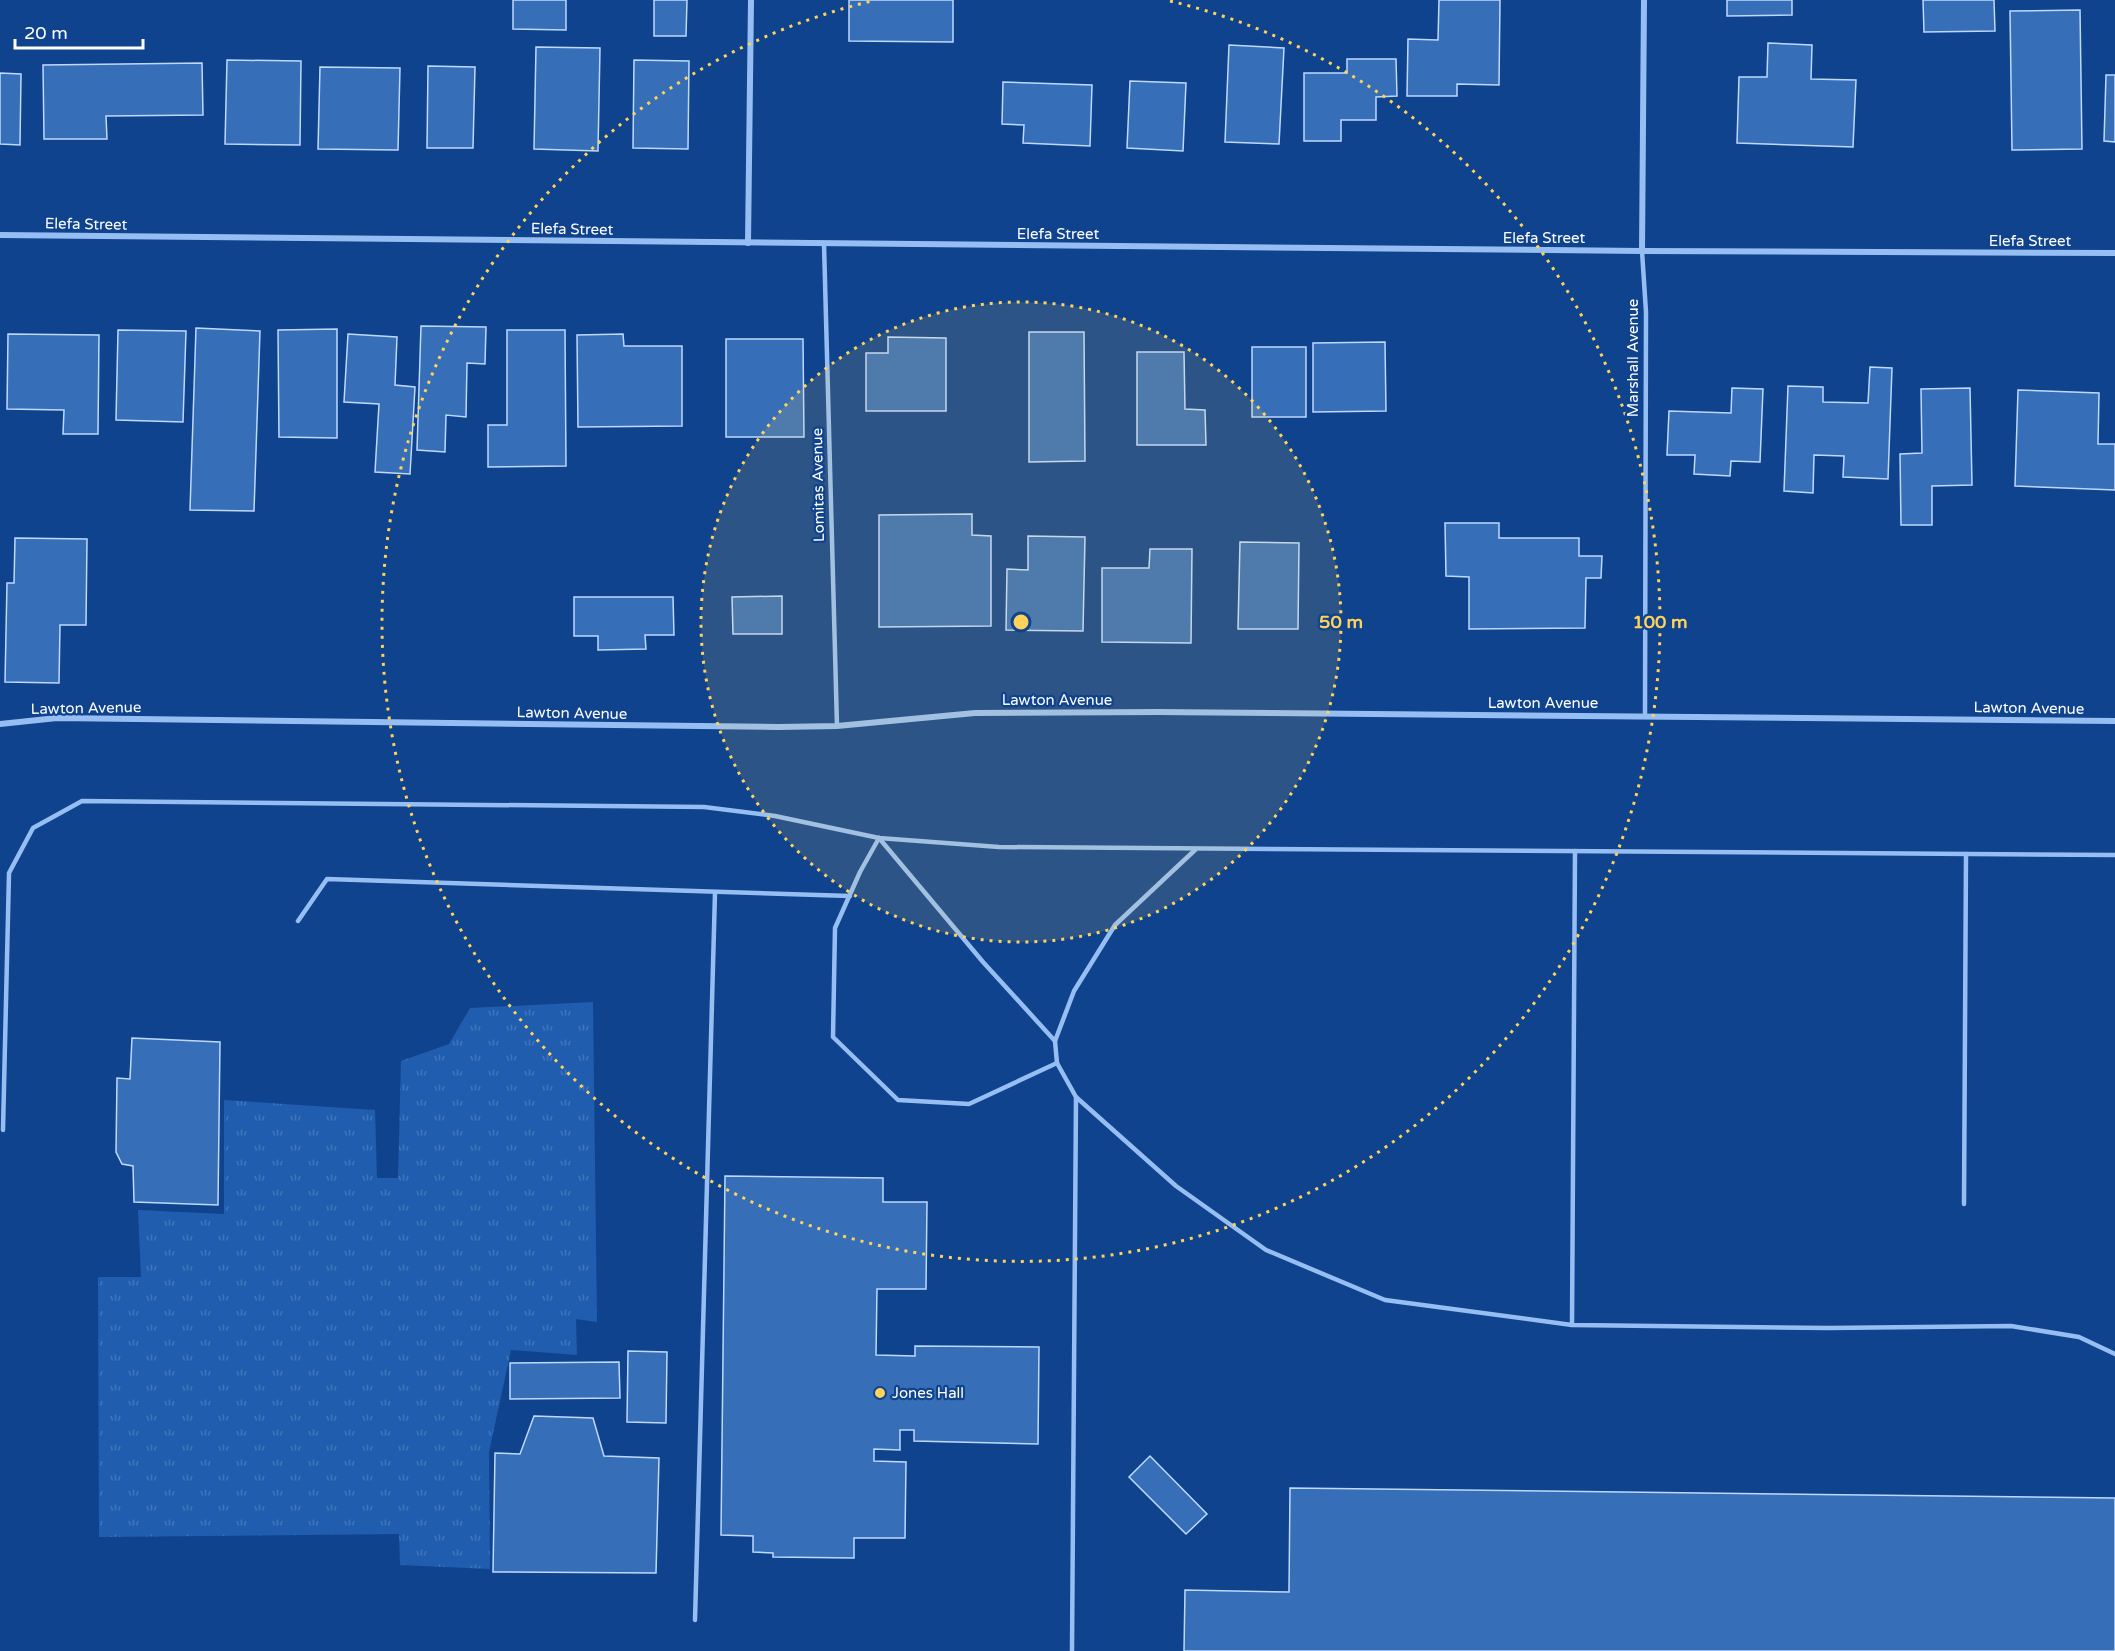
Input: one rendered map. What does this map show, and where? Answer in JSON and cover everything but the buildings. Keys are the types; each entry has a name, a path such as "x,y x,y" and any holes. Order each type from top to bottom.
{"street":[{"path":"748,243 751,0"},
{"name":"Marshall Avenue","path":"1642,251 1644,0"},
{"name":"Elefa Street","path":"0,236 2115,254"},
{"name":"Lawton Avenue","path":"0,724 68,718 778,727 837,726 975,713 1158,712 2115,721"}],"lane":[{"name":"Lomitas Avenue","path":"825,244 837,726"},
{"name":"Marshall Avenue","path":"1642,251 1646,312 1646,715"},
{"path":"3,1130 9,873 33,828 82,801 704,807 774,816 879,838 999,848 2115,855"},
{"path":"879,838 860,872 835,928 833,1037 898,1100 969,1104 1057,1063"},
{"path":"879,838 983,962 1054,1041"},
{"path":"1195,850 1115,925 1074,991 1054,1041 1057,1063 1076,1097 1176,1186 1266,1250 1385,1300 1572,1325 1829,1328 2011,1326 2079,1337 2115,1354"},
{"path":"1572,1325 1575,851"},
{"path":"1964,1204 1966,854"},
{"path":"298,921 327,879 850,896"},
{"path":"695,1620 715,893"},
{"path":"1072,1651 1076,1097"}],"green space":[{"path":"593,1002 597,1322 576,1319 577,1355 511,1350 489,1452 490,1569 400,1565 399,1534 99,1537 98,1277 141,1277 138,1210 224,1214 224,1100 375,1110 377,1178 398,1178 401,1061 449,1044 470,1008"}],"place":[{"name":"Jones Hall","path":"880,1393"}]}
